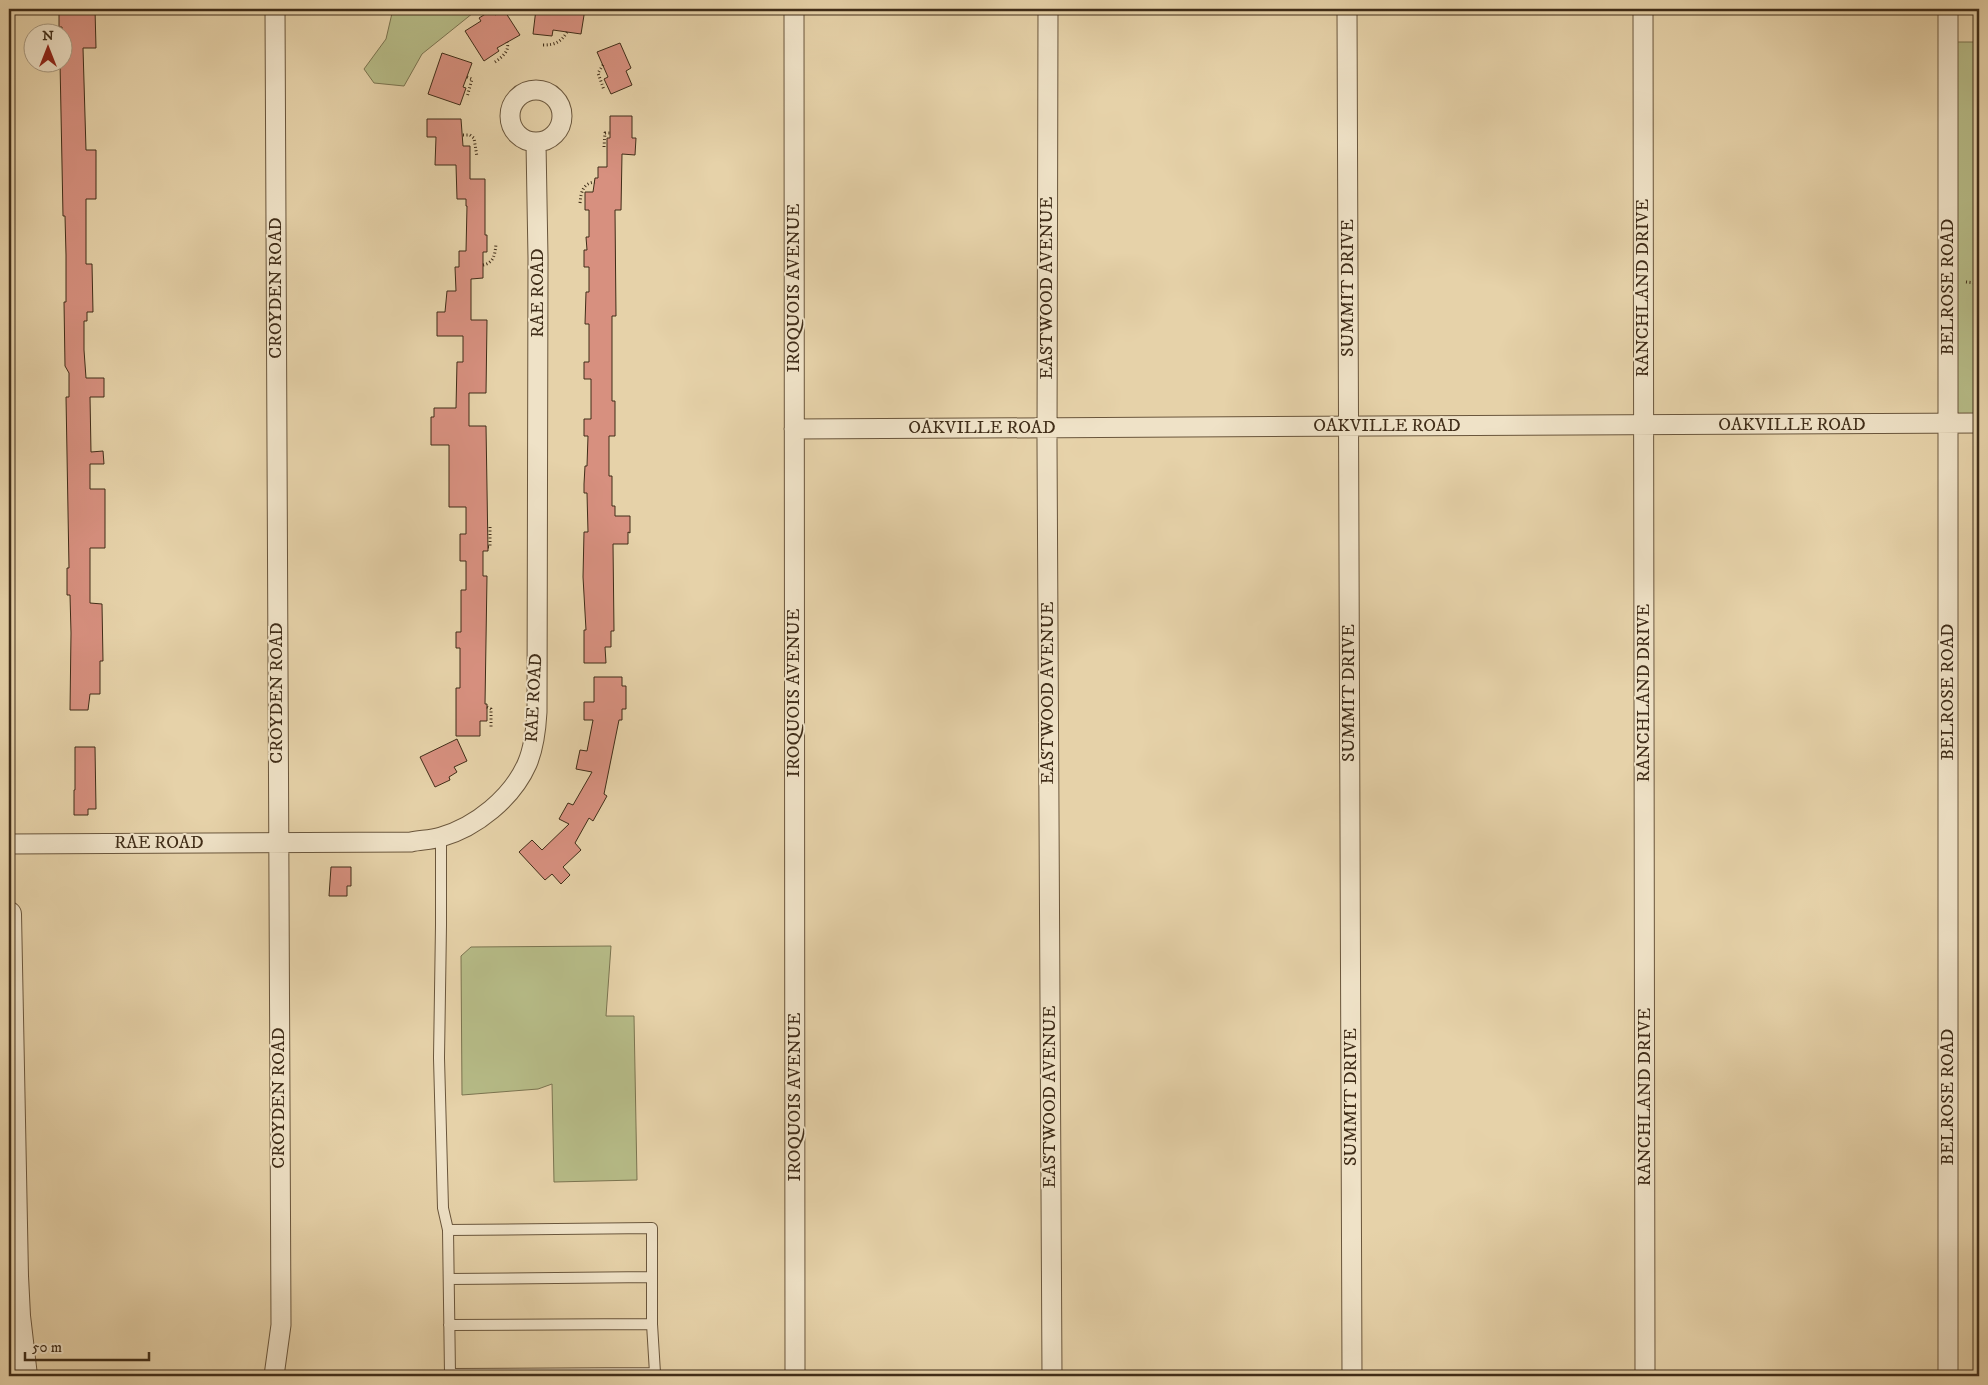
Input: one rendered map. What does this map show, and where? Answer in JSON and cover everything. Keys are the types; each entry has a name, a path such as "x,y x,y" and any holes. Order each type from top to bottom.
{"street":[{"name":"CROYDEN ROAD","path":"274,1376 281,1326 275,9"},
{"name":"IROQUOIS AVENUE","path":"794,9 795,1376"},
{"name":"EASTWOOD AVENUE","path":"1048,9 1047,428 1052,1376"},
{"name":"SUMMIT DRIVE","path":"1347,9 1352,1376"},
{"name":"RANCHLAND DRIVE","path":"1643,9 1645,1376"},
{"name":"BELROSE ROAD","path":"1948,9 1948,1376"},
{"name":"RAE ROAD","path":"9,844 410,842 441,837 484,816 517,781 526,765 536,728 538,593 536,142"},
{"name":"OAKVILLE ROAD","path":"794,429 1979,423"},
{"path":"9,914 16,1276 18,1316 25,1376"}],"lane":[{"path":"441,837 442,925 439,1058 443,1208 448,1230 450,1374 655,1374 652,1324 652,1228 448,1230"},
{"path":"449,1279 652,1277"},
{"path":"449,1325 652,1324"}],"path":[{"path":"543,45 560,41 567,32"},
{"path":"495,62 506,52 508,48 507,42"},
{"path":"603,65 598,73 604,90"},
{"path":"467,77 472,79 467,98"},
{"path":"604,148 605,134 610,133"},
{"path":"463,134 474,138 476,156"},
{"path":"580,203 581,192 585,186 595,182"},
{"path":"483,265 490,262 494,257 496,244"},
{"path":"1966,282 1979,285"},
{"path":"488,547 490,547 490,527"},
{"path":"487,707 491,709 491,728"}],"green space":[{"path":"393,9 478,9 422,54 404,86 374,83 364,69 386,39"},
{"path":"1948,42 1979,42 1979,423 1948,423"},
{"path":"611,946 606,1016 634,1016 637,1180 554,1182 552,1084 538,1089 462,1095 461,956 471,947"}],"building":[{"path":"59,9 95,9 96,48 83,48 86,150 96,150 96,199 86,199 86,264 92,264 93,312 87,312 87,321 84,321 84,350 86,378 104,378 104,397 90,397 91,452 103,451 104,464 90,464 90,489 105,489 105,548 90,548 90,603 102,604 103,661 100,661 100,694 90,694 88,710 70,710 71,633 70,595 67,595 67,568 69,568 66,397 69,397 69,373 65,366 64,302 66,302 66,255 65,216 63,216 60,72 72,72 72,22 59,22"},
{"path":"536,9 585,9 581,34 553,30 552,36 533,34"},
{"path":"492,10 495,15 504,10 520,35 497,48 499,51 484,61 465,31 481,21 479,18"},
{"path":"620,43 631,68 626,71 632,85 611,94 604,79 608,77 597,52"},
{"path":"442,53 472,63 463,87 466,88 460,105 428,94"},
{"path":"610,116 632,116 632,138 636,138 635,155 622,154 621,210 615,210 616,316 612,316 612,401 615,401 615,436 609,436 609,476 612,476 612,506 615,506 615,516 630,516 630,533 628,532 628,544 613,544 614,631 611,631 611,647 605,647 606,663 584,663 584,630 586,630 583,577 584,532 588,532 587,493 584,493 584,484 588,436 584,436 584,419 591,419 591,379 584,379 584,362 589,362 589,324 585,324 586,292 589,292 589,267 584,267 584,250 587,250 586,237 589,237 589,210 585,210 585,192 593,192 595,178 598,178 598,167 607,167 607,138 610,138"},
{"path":"427,119 461,119 463,146 470,146 470,179 485,179 485,235 487,235 487,252 483,252 483,278 471,279 471,320 487,320 486,393 469,393 469,426 486,426 488,551 483,551 483,576 487,576 485,704 487,704 487,721 480,721 480,736 456,736 456,688 460,688 460,648 456,648 456,632 461,632 461,590 466,590 466,561 460,561 460,534 466,534 466,507 449,507 449,445 431,445 431,417 434,417 434,408 456,408 457,362 463,362 463,336 437,336 437,312 445,312 447,291 456,291 455,267 459,267 459,251 466,251 467,206 466,199 457,199 456,165 435,165 436,137 427,137"},
{"path":"594,677 622,677 622,686 626,686 626,709 622,709 622,720 619,720 604,794 607,796 593,821 589,818 575,843 581,850 563,867 570,875 561,884 552,874 545,880 519,852 532,840 542,850 569,824 559,819 568,803 573,805 592,772 576,769 580,750 587,751 593,720 584,720 584,702 594,702"},
{"path":"457,739 467,761 454,767 457,772 449,777 450,780 435,787 420,757"},
{"path":"75,747 95,747 96,809 88,809 88,815 74,815"},
{"path":"331,867 351,867 351,886 347,886 347,896 329,896"}]}
